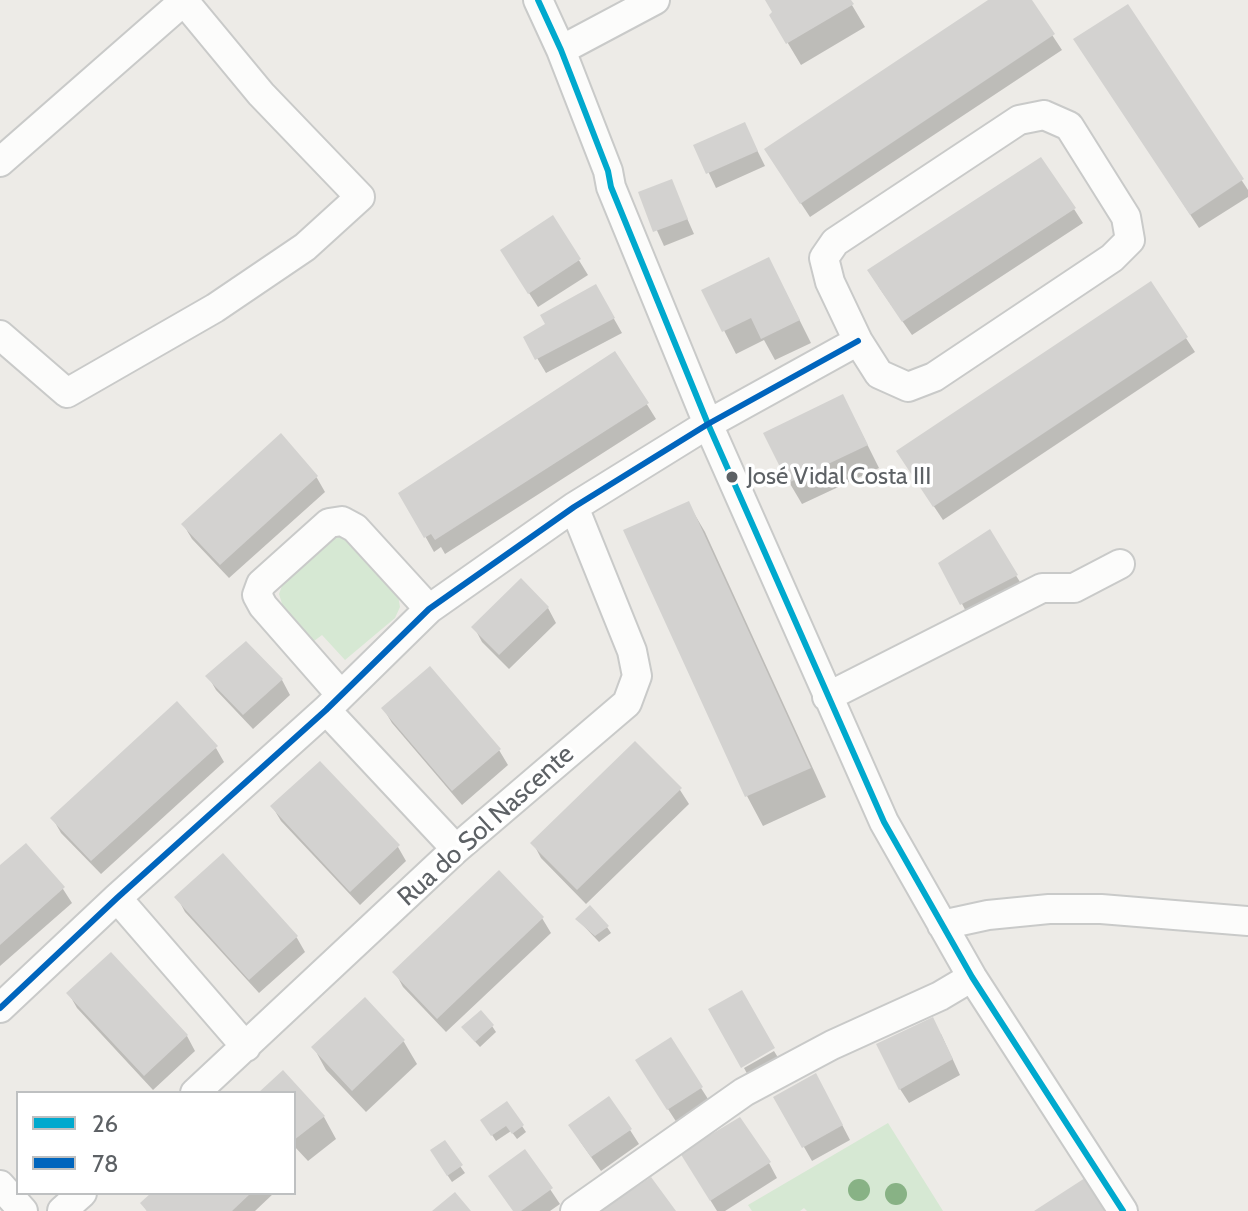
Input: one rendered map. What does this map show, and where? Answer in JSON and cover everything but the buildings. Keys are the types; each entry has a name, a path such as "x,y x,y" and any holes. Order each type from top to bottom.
{"street":[{"path":"0,162 184,0 261,94 360,197 305,247 215,308 67,393 0,335"},
{"path":"538,0 561,50 608,171 611,187 708,424 884,822 972,977 1123,1211"},
{"path":"561,50 655,0"},
{"path":"1044,115 1069,126 1126,217 1130,240 1112,258 934,377 908,387 879,374 858,341 830,282 824,258 835,242 1019,120 1044,115"},
{"path":"0,1008 334,703 429,609 574,507 708,424 858,341"},
{"name":"Rua do Sol Nascente","path":"197,1091 456,849 627,703 637,676 632,651 574,507"},
{"path":"429,609 355,528 342,521 329,523 261,584 257,595 334,703 456,849"},
{"path":"827,697 1042,588 1074,588 1120,564"},
{"path":"117,898 246,1047"},
{"path":"942,925 988,915 1049,909 1101,909 1248,921"},
{"path":"575,1211 744,1092 832,1045 940,996 972,977"},
{"path":"0,1185 23,1211"},
{"path":"62,1211 80,1195"}],"green space":[{"path":"341,536 352,542 398,595 400,607 395,618 345,660 322,635 314,641 283,607 279,594 283,583 331,540"},
{"path":"888,1123 943,1211 807,1211 804,1208 800,1211 752,1211 748,1205"}],"transit line":[{"name":"26","path":"538,0 561,50 608,171 611,187 708,424 884,822 972,977 1123,1211"},
{"name":"78","path":"0,1008 326,710 429,609 574,507 708,424 858,341"}],"place":[{"name":"José Vidal Costa III","path":"732,477"}]}
